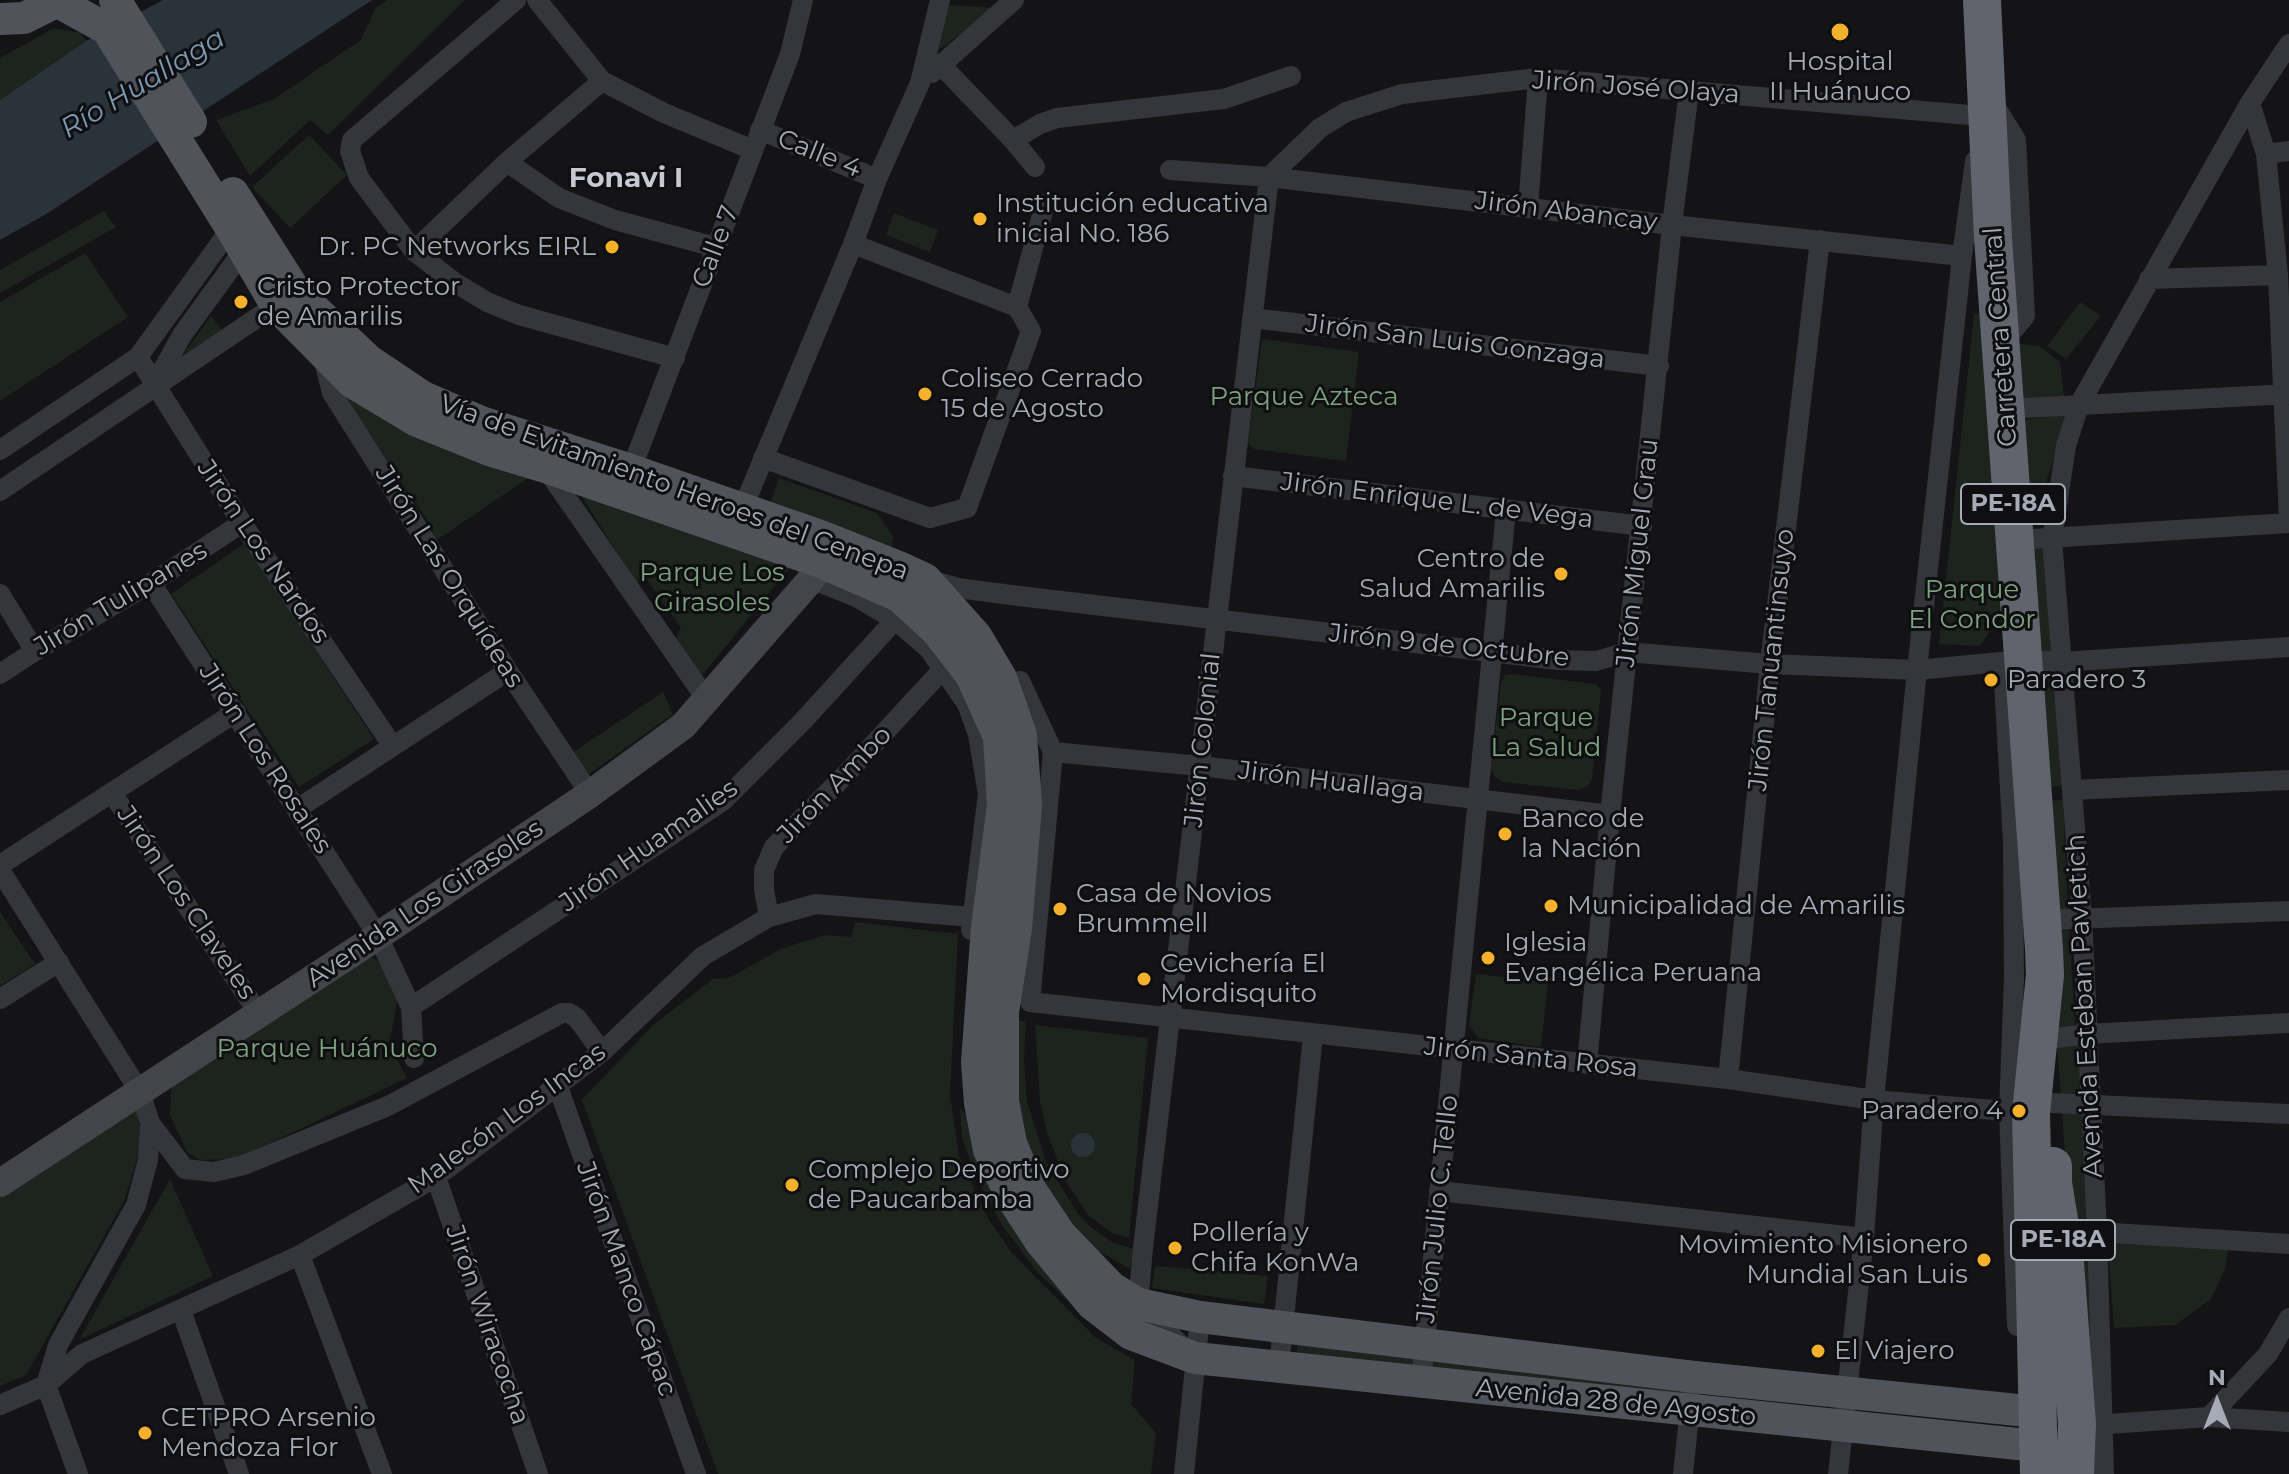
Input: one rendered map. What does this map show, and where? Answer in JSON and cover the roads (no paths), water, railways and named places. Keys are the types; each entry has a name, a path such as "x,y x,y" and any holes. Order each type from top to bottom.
{"highway":[{"name":"Carretera Central","path":"1982,0 1983,103 2005,409 2034,540 2012,662 2043,920 2045,1023 2031,1109 2057,1440 2075,1474"},
{"name":"Carretera Central","path":"2031,1109 2053,1183 2064,1250 2057,1440"}],"main road":[{"path":"8,22 59,1 117,15"},
{"name":"Vía de Evitamiento Heroes del Cenepa","path":"117,15 244,230 296,292 368,360 423,397 822,561 899,596 936,630 971,675 999,737 1003,805 987,927 977,1062 989,1150 1012,1198 1040,1241 1092,1304 1131,1334 1195,1358"},
{"name":"Vía de Evitamiento Heroes del Cenepa","path":"244,230 276,305 352,382 417,421 489,450 545,467 626,481 742,510 822,561 925,579 976,636 1001,678 1021,735 1026,805 1016,929 1003,1012 1003,1101 1011,1143 1030,1189 1060,1234 1112,1288 1138,1304 1200,1317"},
{"name":"Avenida Los Girasoles","path":"0,1183 378,936 590,794 683,726 822,561"},
{"name":"Avenida 28 de Agosto","path":"1200,1317 1848,1393 2057,1440"},
{"name":"Avenida 28 de Agosto","path":"1195,1358 1844,1427 2057,1440"}],"street":[{"path":"516,0 352,140 350,145 359,178 414,251 454,282 487,302 519,315 675,358"},
{"path":"537,0 602,81 664,113 753,150"},
{"name":"Calle 7","path":"626,481 790,54 803,0"},
{"path":"742,510 877,179 920,83 940,0"},
{"path":"920,83 1014,0"},
{"name":"Avenida Esteban Pavletich","path":"2104,1474 2057,1440 2097,1232 2082,917 2062,662 2034,540 2079,405 2250,103 2289,44"},
{"path":"941,65 1035,167"},
{"path":"1013,140 1057,118 1224,99 1291,76"},
{"path":"1528,208 1538,78"},
{"name":"Jirón José Olaya","path":"1269,177 1320,128 1346,112 1402,94 1538,78 1689,91 1983,103"},
{"path":"414,251 507,162 602,81"},
{"name":"Jirón Miguel Grau","path":"1587,1064 1627,652 1689,91"},
{"path":"1838,1474 1864,1238 1874,1100 1917,670 1962,256 1983,103"},
{"path":"2034,540 2289,522 2286,394 2278,275 2266,154 2250,103"},
{"name":"Calle 4","path":"760,130 877,179"},
{"path":"2266,154 2289,151"},
{"path":"507,162 559,198 615,220 715,247"},
{"name":"Jirón Abancay","path":"1170,170 1269,177 1962,256"},
{"name":"Jirón Colonial","path":"1138,1304 1269,177"},
{"path":"1017,307 1045,204"},
{"path":"0,450 138,357 244,230"},
{"path":"154,386 244,230"},
{"name":"Jirón Tanuantinsuyo","path":"1728,1079 1770,664 1820,240"},
{"path":"763,458 930,518 967,508 1031,331 1017,307 853,244"},
{"path":"2149,279 2278,275"},
{"path":"0,491 276,305"},
{"name":"Jirón San Luis Gonzaga","path":"1252,318 1659,366"},
{"name":"Jirón Las Orquídeas","path":"322,353 332,393 508,671 590,794"},
{"name":"Jirón Los Nardos","path":"138,357 242,523 392,745"},
{"path":"2005,409 2286,394"},
{"path":"545,467 707,700"},
{"name":"Jirón Enrique L. de Vega","path":"1233,476 1642,526"},
{"name":"Jirón Julio C. Tello","path":"1421,1382 1506,510"},
{"name":"Jirón Tulipanes","path":"0,674 151,583 242,523"},
{"path":"822,561 856,597 895,620 929,649 967,704 978,734 988,794 972,917 965,1033 969,1092 984,1124"},
{"name":"Jirón 9 de Octubre","path":"925,579 973,590 1558,660 1596,661 1627,652 1770,664 1917,670 2289,647"},
{"name":"Jirón Los Rosales","path":"151,583 378,936 411,1007"},
{"path":"0,594 35,651"},
{"name":"Jirón Huamalies","path":"411,1007 723,801 803,721 895,620"},
{"path":"2012,662 2014,979 2031,1109 2017,1326"},
{"name":"Jirón Ambo","path":"769,917 764,870 774,847 943,669"},
{"path":"297,809 508,671"},
{"path":"1020,681 1053,752"},
{"path":"236,712 0,868 140,1092 150,1123 185,1169 214,1172 244,1165 388,1106 562,1013 577,1018 602,1052"},
{"name":"Jirón Huallaga","path":"1053,752 1200,766 1610,815"},
{"name":"Jirón Santa Rosa","path":"1053,752 1030,1002 1728,1079 1874,1100 2031,1109 2090,1105 2289,1114"},
{"path":"2072,790 2289,780"},
{"name":"Jirón Los Claveles","path":"112,793 259,1014"},
{"name":"Malecón Los Incas","path":"0,1405 46,1385 82,1354 300,1255 436,1177 602,1052 703,956 769,917 816,904 972,917"},
{"path":"2043,920 2289,911"},
{"path":"0,999 59,962"},
{"path":"411,1007 414,1058"},
{"path":"2045,1023 2087,1034 2289,1023"},
{"path":"1279,1367 1313,1035"},
{"name":"Jirón Manco Cápac","path":"557,1084 696,1474"},
{"path":"78,1474 46,1385 58,1345 136,1205 148,1160 150,1123"},
{"name":"Jirón Wiracocha","path":"436,1177 538,1474"},
{"path":"1439,1191 1864,1238"},
{"path":"2097,1232 2289,1244"},
{"path":"300,1255 382,1474"},
{"path":"1138,1304 1195,1358"},
{"path":"181,1310 239,1474"},
{"path":"1184,1474 1200,1317"},
{"path":"2209,1417 2268,1354 2289,1318"},
{"path":"1683,1474 1694,1377"},
{"path":"2057,1440 2209,1417 2289,1422"}],"water":[{"name":"Río Huallaga","path":"163,0 372,0 48,213 0,240 0,100 86,41"},
{"path":"1083,1133 1094,1140 1095,1145 1088,1156 1083,1157 1072,1150 1071,1145 1078,1134"}],"place":[{"name":"Hospital II Huánuco","path":"1840,32"},
{"name":"Institución educativa inicial No. 186","path":"980,219"},
{"name":"Dr. PC Networks EIRL","path":"612,247"},
{"name":"Cristo Protector de Amarilis","path":"241,302"},
{"name":"Coliseo Cerrado 15 de Agosto","path":"925,394"},
{"name":"Centro de Salud Amarilis","path":"1561,574"},
{"name":"Paradero 3","path":"1991,680"},
{"name":"Banco de la Nación","path":"1505,834"},
{"name":"Municipalidad de Amarilis","path":"1551,906"},
{"name":"Casa de Novios Brummell","path":"1060,909"},
{"name":"Iglesia Evangélica Peruana","path":"1488,958"},
{"name":"Cevichería El Mordisquito","path":"1144,979"},
{"name":"Paradero 4","path":"2019,1111"},
{"name":"Complejo Deportivo de Paucarbamba","path":"792,1185"},
{"name":"Pollería y Chifa KonWa","path":"1175,1248"},
{"name":"Movimiento Misionero Mundial San Luis","path":"1984,1260"},
{"name":"El Viajero","path":"1818,1351"},
{"name":"CETPRO Arsenio Mendoza Flor","path":"145,1433"}],"district":[{"name":"Fonavi I","path":"626,179"}],"park label":[{"name":"Parque Azteca","path":"1304,397"},
{"name":"Parque Los Girasoles","path":"712,588"},
{"name":"Parque El Condor","path":"1972,605"},
{"name":"Parque La Salud","path":"1546,733"},
{"name":"Parque Huánuco","path":"327,1049"}]}
